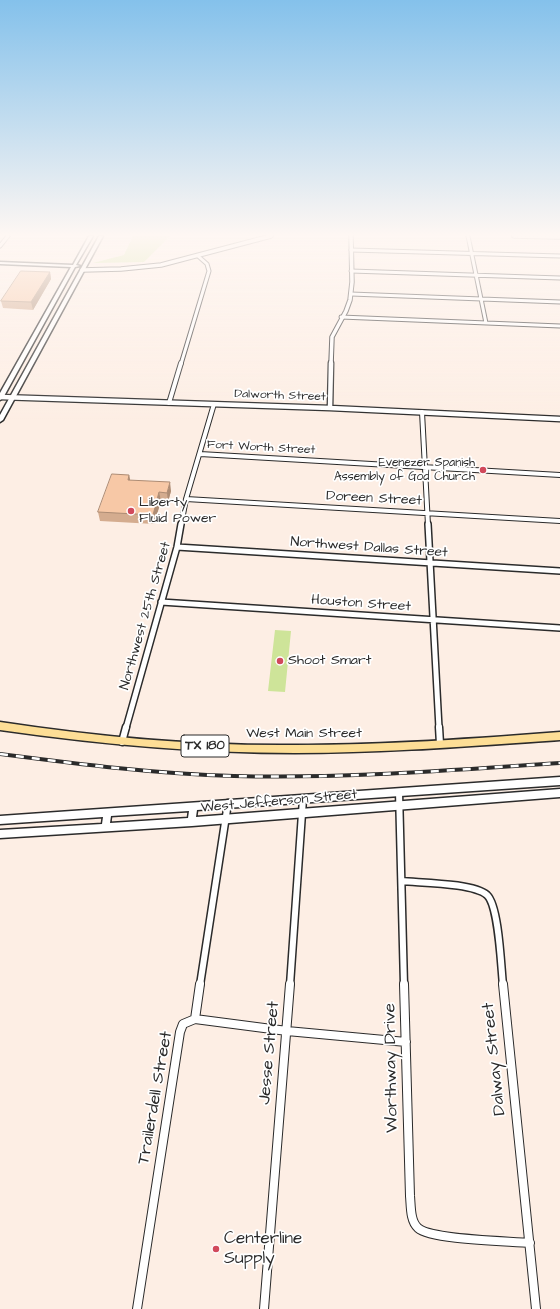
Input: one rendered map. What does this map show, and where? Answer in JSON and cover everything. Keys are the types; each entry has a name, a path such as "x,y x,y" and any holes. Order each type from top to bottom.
{"main road":[{"path":"0,397 56,297"},
{"path":"0,420 67,297"},
{"name":"West Main Street","path":"0,726 122,742 319,749 440,744 560,736"},
{"name":"West Jefferson Street","path":"0,820 560,781"},
{"name":"West Jefferson Street","path":"0,834 192,822 301,812 560,793"},
{"path":"192,822 193,806"},
{"path":"106,828 107,813"}],"street":[{"path":"170,403 201,297"},
{"path":"330,408 332,337 335,327 349,306 350,297"},
{"path":"432,297 560,302"},
{"path":"482,299 486,323"},
{"path":"341,317 560,326"},
{"name":"Dalworth Street","path":"0,397 330,408 560,419"},
{"name":"Northwest 25th Street","path":"122,742 177,547 186,499 214,404"},
{"path":"422,412 440,744"},
{"name":"Fort Worth Street","path":"200,454 560,475"},
{"name":"Doreen Street","path":"186,499 560,521"},
{"name":"Northwest Dallas Street","path":"177,547 560,571"},
{"name":"Houston Street","path":"161,602 560,628"},
{"name":"Worthway Drive","path":"399,792 410,1196 413,1222 425,1233 438,1236 530,1243"},
{"name":"Jesse Street","path":"264,1309 287,1031 303,799"},
{"path":"228,803 195,1019 287,1031 406,1042"},
{"name":"Dalway Street","path":"402,881 471,887 487,895 495,909 536,1309"},
{"name":"Trailerdell Street","path":"137,1309 180,1032 183,1024 195,1019"}],"green space":[{"name":"Shoot Smart","path":"275,630 291,631 285,692 268,691"}],"building":[{"path":"4,297 34,297 31,302 1,301"},
{"name":"Liberty Fluid Power","path":"112,474 129,475 128,480 170,482 167,493 159,492 153,515 98,512"}],"railway":[{"path":"0,754 146,771 205,775 275,777 357,775 560,763"}],"place":[{"name":"Evenezer Spanish Assembly of God Church","path":"483,470"},
{"name":"Liberty Fluid Power","path":"131,511"},
{"name":"Shoot Smart","path":"280,661"},
{"name":"Centerline Supply","path":"216,1249"}]}
